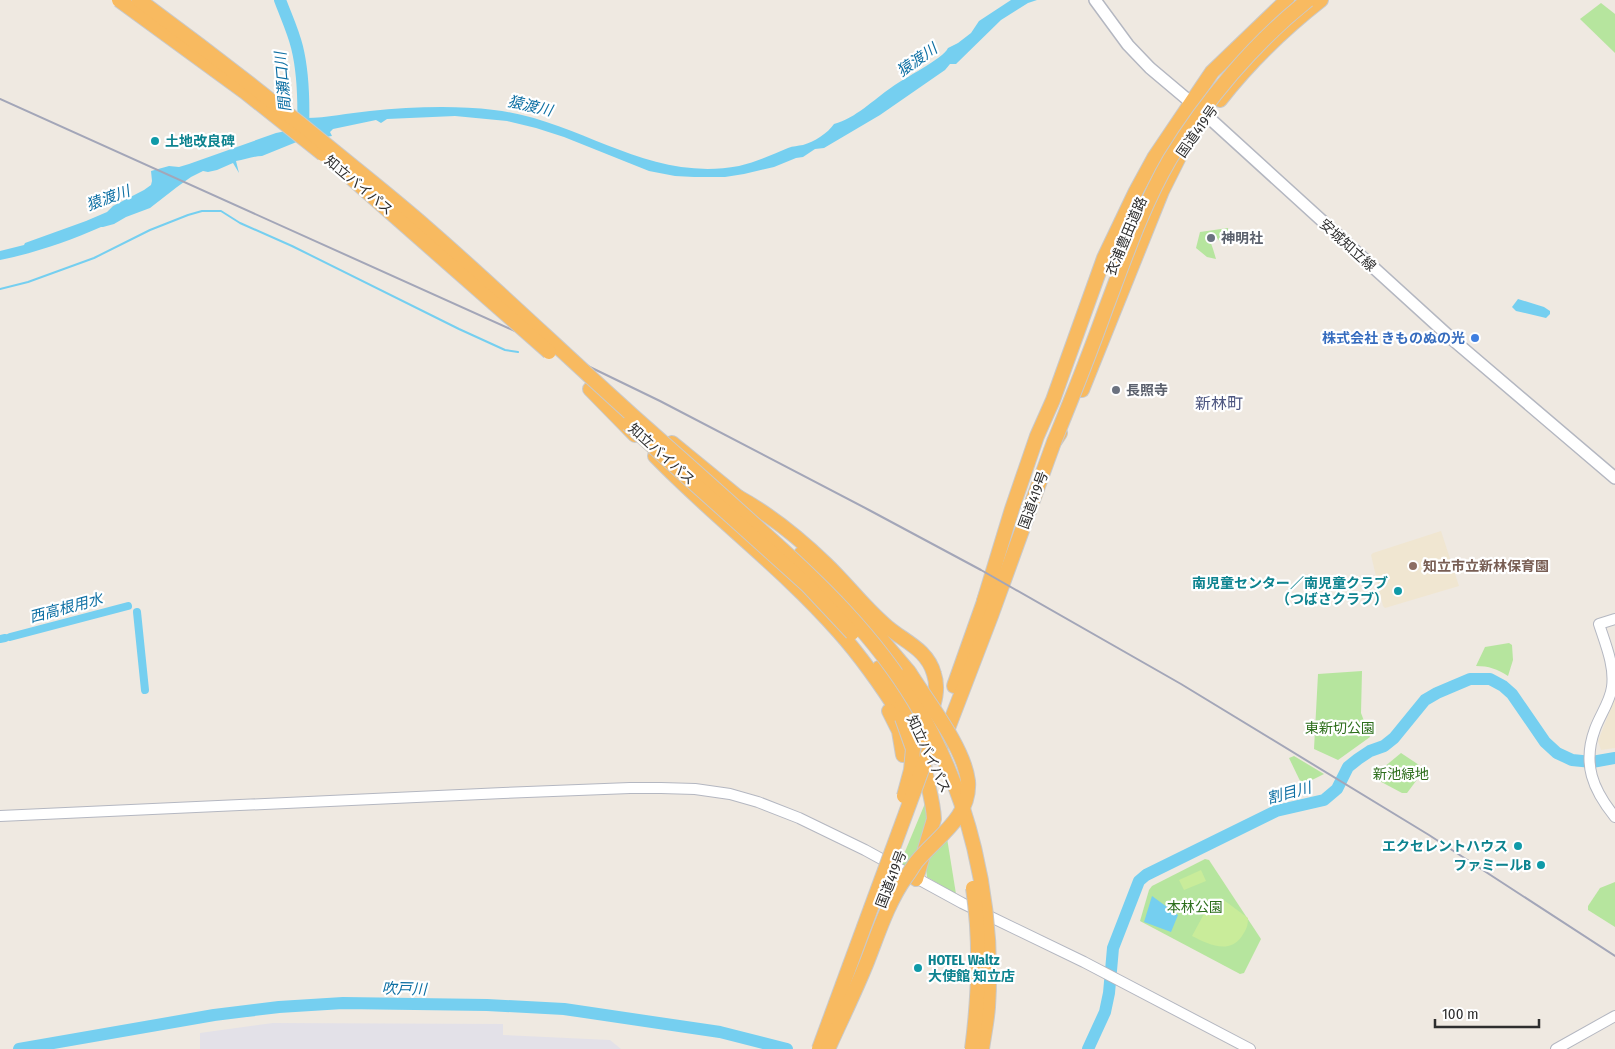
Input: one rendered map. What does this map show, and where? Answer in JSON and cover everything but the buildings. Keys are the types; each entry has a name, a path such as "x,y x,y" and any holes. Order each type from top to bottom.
{"highway":[{"name":"知立バイパス","path":"119,0 245,92 336,164 808,573 857,623 901,680 916,704 931,732 964,811 979,866 988,942 988,1007 982,1049"},
{"name":"知立バイパス","path":"139,0 294,118 424,225 807,585 852,633 908,708 924,738 956,816 969,864 975,902 978,944 978,1005 972,1049"},
{"name":"国道419号","path":"828,1049 934,751 984,601 1012,509 1104,258 1131,200 1154,158 1190,103 1212,72 1287,0"},
{"name":"衣浦豊田道路","path":"1024,513 1118,252 1136,210 1154,176 1202,102 1224,75 1259,35 1299,0"},
{"name":"衣浦豊田道路","path":"1054,442 1136,232 1170,159 1210,101 1249,54 1308,0"},
{"name":"国道419号","path":"984,601 1054,442 1070,417 1105,336 1132,263 1162,191 1180,154 1227,90 1268,46 1300,16 1321,0"},
{"path":"594,386 738,497 806,558 848,600 908,672 954,742 964,764 968,782 966,800 960,814 949,830 917,861 897,888 864,969 828,1049"},
{"path":"594,386 670,471 789,581 839,632 874,675 902,718 913,749 905,792 852,941 835,1006"},
{"path":"738,497 763,511 794,535 826,564 884,625 915,646 930,664 936,681 936,691 922,746 934,819 916,879"},
{"name":"国道419号","path":"818,1049 934,751 991,616 1024,513"},
{"path":"736,531 764,566 815,614 847,651 891,714 899,731 903,755"}],"main road":[{"name":"安城知立線","path":"1094,0 1128,45 1150,68 1207,116 1452,339 1615,478"}],"street":[{"path":"1615,618 1599,624 1612,670 1612,687 1594,731 1589,763 1598,794 1615,817"},
{"path":"0,816 512,792 654,788 695,789 730,794 758,802 798,818 865,850 962,903 1250,1049"},
{"path":"1556,1049 1615,1016"}],"shaded area":[{"name":"知立市立新林保育園","path":"1441,531 1459,586 1385,608 1371,555"},
{"path":"1615,698 1615,748 1601,750 1598,741"},
{"path":"273,1023 503,1024 503,1035 610,1040 621,1049 200,1049 200,1033"}],"green space":[{"path":"1601,3 1615,14 1615,53 1580,19"},
{"path":"1228,228 1229,241 1221,243 1214,234 1208,235 1216,259 1207,257 1196,248 1200,232"},
{"path":"1509,643 1512,645 1513,660 1508,676 1493,668 1476,666 1485,647"},
{"name":"東新切公園","path":"1362,671 1361,713 1370,737 1338,760 1314,749 1318,674"},
{"name":"新池緑地","path":"1401,753 1425,769 1407,793 1402,793 1372,777"},
{"path":"1294,756 1324,774 1302,785 1289,758"},
{"path":"926,801 931,817 927,842 904,868 899,866"},
{"path":"947,838 956,894 927,877 925,861"},
{"name":"本林公園","path":"1205,859 1209,860 1261,939 1244,973 1240,974 1140,921 1149,890 1152,886"},
{"path":"1201,870 1206,881 1184,890 1179,880"},
{"path":"1615,882 1615,927 1588,910 1588,906 1600,888"},
{"path":"1221,898 1248,918 1248,923 1242,936 1237,942 1225,946 1211,945 1192,936 1211,901"}],"water":[{"path":"1011,0 1037,0 1028,3 1001,20 956,64 950,64 945,70 880,115 824,148 815,149 803,157 774,167 725,177 675,176 649,171 564,137 507,121 455,116 387,119 381,123 376,120 333,129 330,132 332,136 299,141 262,156 236,161 239,173 233,163 217,170 203,171 191,177 150,208 126,217 114,224 39,250 0,260 0,251 24,245 107,212 113,206 151,185 151,171 169,166 179,167 276,133 301,128 301,116 305,115 306,118 314,118 362,112 432,107 494,110 526,116 556,125 615,148 674,166 706,169 739,166 790,147 807,144 816,139 828,131 834,124 850,118 892,87 939,57 948,48 971,33 979,21"},
{"path":"1518,299 1544,307 1550,311 1550,314 1546,318 1516,311 1512,307"},
{"path":"1152,896 1178,915 1171,932 1144,922"}],"waterway":[{"name":"間瀬口川","path":"280,0 294,35 301,68 303,132"},
{"path":"0,289 28,282 94,258 150,230 188,215 202,211 221,211 240,223 292,246 459,329 505,350 518,352"},
{"name":"西高根用水","path":"10,637 128,606"},
{"name":"西高根用水","path":"137,612 145,690"},
{"name":"西高根用水","path":"0,639 5,638"},
{"name":"割目川","path":"1088,1049 1105,1012 1109,993 1113,948 1139,881 1146,875 1276,811 1324,800 1337,789 1348,767 1370,751 1384,746 1394,738 1425,700 1437,693 1470,679 1490,679 1503,686 1512,694 1545,742 1557,753 1572,760 1592,762 1615,758"},
{"name":"吹戸川","path":"19,1049 214,1015 279,1007 343,1003 487,1005 564,1009 720,1032 787,1049"}],"railway":[{"path":"0,99 528,337 660,401 869,510 981,570 1181,684 1429,835 1615,956"}],"place":[{"name":"土地改良碑","path":"155,141"},
{"name":"神明社","path":"1211,238"},
{"name":"株式会社 きものぬの光","path":"1475,338"},
{"name":"長照寺","path":"1116,390"},
{"name":"知立市立新林保育園","path":"1413,566"},
{"name":"南児童センター／南児童クラブ （つばさクラブ）","path":"1398,591"},
{"name":"エクセレントハウス","path":"1518,846"},
{"name":"ファミールB","path":"1541,865"},
{"name":"HOTEL Waltz 大使館 知立店","path":"918,968"}],"district":[{"name":"新林町","path":"1219,403"}],"water label":[{"name":"猿渡川","path":"917,60"},
{"name":"猿渡川","path":"530,106"},
{"name":"猿渡川","path":"108,198"}]}
